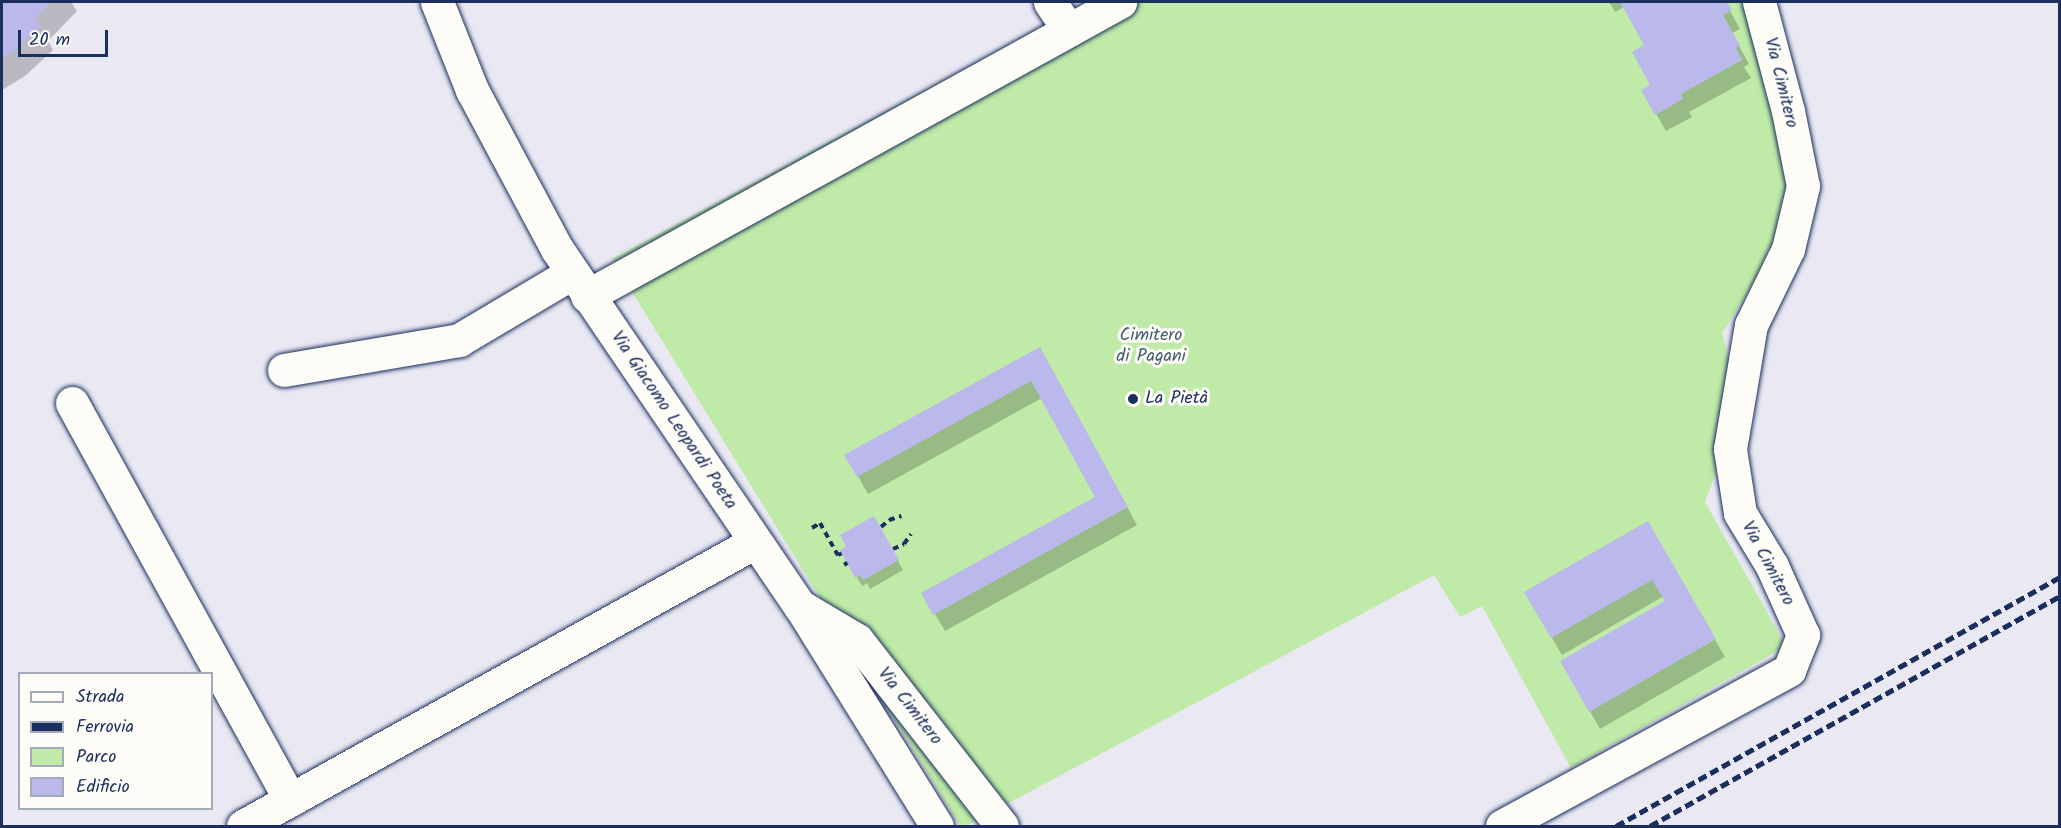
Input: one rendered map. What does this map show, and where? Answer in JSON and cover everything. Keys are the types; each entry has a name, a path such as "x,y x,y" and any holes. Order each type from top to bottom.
{"street":[{"name":"Via Giacomo Leopardi Poeta","path":"437,2 472,90 504,153 580,285 800,606 933,825"},
{"path":"1050,2 1070,30"},
{"path":"284,370 459,340 580,285 1120,2"},
{"name":"Via Cimitero","path":"1502,826 1789,670 1803,634 1772,566 1740,513 1730,449 1750,325 1788,249 1803,186 1788,111 1759,2"},
{"path":"72,403 290,800"},
{"path":"243,826 755,542"},
{"name":"Via Cimitero","path":"800,606 857,640 1002,826"}],"path":[{"path":"881,527 889,519 901,516"},
{"path":"812,528 820,523 838,555 842,553"},
{"path":"893,549 904,544 911,534"}],"green space":[{"name":"Cimitero di Pagani","path":"1088,2 1759,2 1788,111 1788,231 1722,333 1741,403 1705,502 1786,646 1571,768 1482,606 1460,617 1434,575 966,826 960,826 612,259"}],"building":[{"path":"2,2 51,2 34,20 41,26 11,53 2,58"},
{"path":"1620,2 1727,2 1732,10 1723,15 1740,46 1736,48 1742,60 1681,94 1683,99 1655,115 1641,90 1650,85 1632,52 1644,45"},
{"path":"1040,347 1128,507 933,615 921,593 1095,497 1031,381 857,477 844,455"},
{"path":"874,516 899,560 863,580 860,575 855,578 840,550 846,547 840,535"},
{"path":"1648,521 1716,639 1589,712 1560,661 1665,601 1652,580 1551,638 1524,592"}],"railway":[{"path":"1616,826 2060,577"},
{"path":"1650,826 2060,596"}],"place":[{"name":"La Pietà","path":"1133,399"}]}
